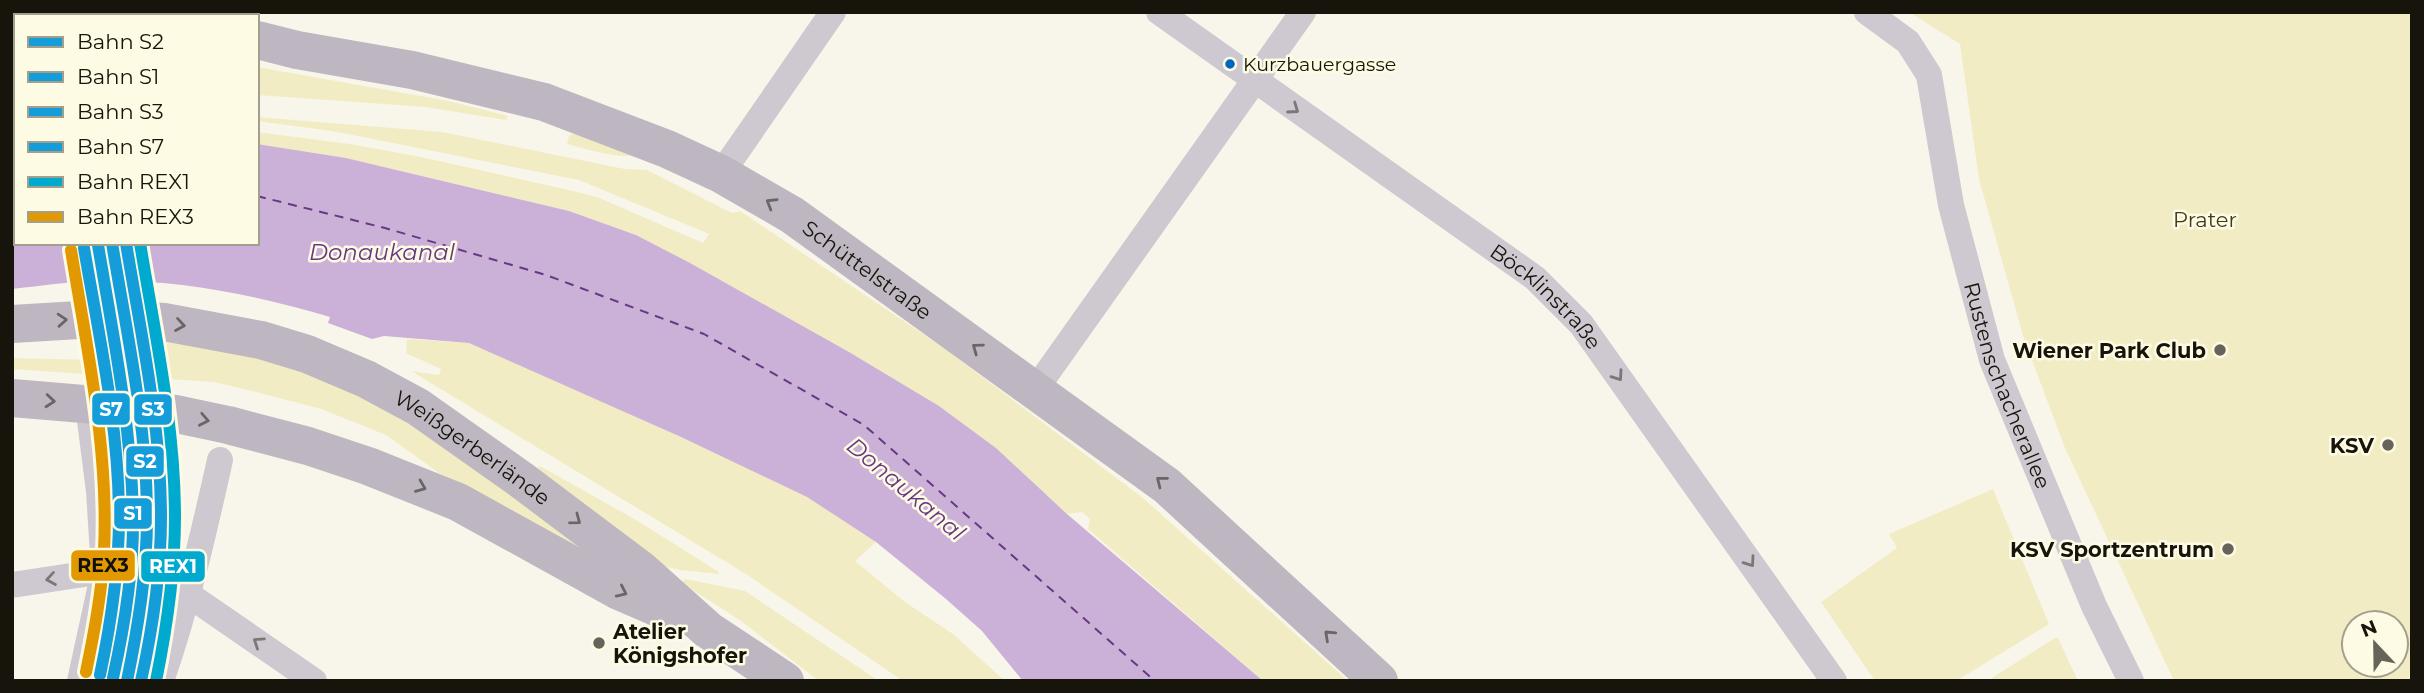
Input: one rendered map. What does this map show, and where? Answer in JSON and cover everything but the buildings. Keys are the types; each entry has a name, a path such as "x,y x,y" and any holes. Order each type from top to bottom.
{"main road":[{"name":"Schüttelstraße","path":"259,40 297,50 412,70 544,102 667,149 721,174 792,215 1167,486 1379,681"},
{"name":"Weißgerberlände","path":"12,324 112,318 164,322 261,340 366,379 418,407 520,479 640,570 708,630 785,681"},
{"path":"12,398 176,414 308,446 368,466 458,502 619,592 708,630"}],"street":[{"path":"721,174 833,12"},
{"name":"Böcklinstraße","path":"1159,12 1535,278 1581,324 1834,681"},
{"path":"1035,390 1303,12"},
{"name":"Rustenschacherallee","path":"1867,12 1908,42 1929,75 1951,205 1992,360 2094,606 2131,681"},
{"path":"80,681 104,571 99,491 88,405"},
{"path":"162,681 189,595 220,460"},
{"path":"12,585 104,571 189,595 314,681"}],"green space":[{"name":"Prater","path":"1909,12 2412,12 2412,681 2174,681 2065,448 2024,339 1979,179 1960,44"},
{"path":"12,62 14,62 14,119"},
{"path":"259,67 449,101 508,116 506,120 425,107 259,95"},
{"path":"259,117 442,132 625,169 647,170 732,213 740,211 944,348 1143,498 1348,681 1263,681 1088,529 1090,519 1082,512 1067,514 996,448 939,406 849,352 636,235 569,211 346,158 259,144 259,132 350,144 421,157 569,190 597,197 703,243 709,234 579,180 332,131 259,121"},
{"path":"575,133 640,155 612,155 567,144 569,136"},
{"path":"137,329 297,365 433,434 606,561 485,506 386,435 321,409 260,393 214,382 154,378 147,349"},
{"path":"407,339 469,343 556,380 807,497 876,542 855,561 905,602 953,634 1005,681 903,681 746,574 411,371 439,375 441,369 406,353"},
{"path":"12,358 96,360 98,375 12,369"},
{"path":"540,466 636,520 719,572 718,574 655,564 536,469"},
{"path":"1993,489 2049,624 1956,681 1875,681 1821,602 1897,548 1889,534"},
{"path":"685,579 745,591 879,681 819,681 741,621 682,583"},
{"path":"2058,638 2078,681 1987,681"}],"water":[{"name":"Donaukanal","path":"12,119 14,245 259,245 259,144 346,158 569,211 636,235 690,263 939,406 996,448 1067,514 1263,681 1023,681 982,631 946,599 876,542 807,497 681,437 469,343 384,336 372,339 328,323 330,317 242,295 183,285 92,281 12,289"}],"pier":[{"path":"87,245 122,245 129,284 94,284"}],"ferry route":[{"path":"259,196 385,228 546,275 704,334 864,425 1155,681"}],"rail line":[{"name":"S1","path":"98,245 125,413 132,480 132,556 128,597 113,678"},
{"name":"S2","path":"112,245 135,380 146,483 147,538 144,579 127,681"},
{"name":"S3","path":"126,245 149,380 160,483 161,538 158,579 141,681"},
{"name":"REX1","path":"140,245 163,380 174,483 175,538 172,579 156,681"},
{"name":"S7","path":"84,248 107,381 118,483 119,537 116,577 100,675"},
{"name":"REX3","path":"71,250 100,437 105,513 101,582 86,672"}],"place":[{"name":"Kurzbauergasse","path":"1230,64"},
{"name":"Wiener Park Club","path":"2220,350"},
{"name":"KSV","path":"2388,445"},
{"name":"KSV Sportzentrum","path":"2228,549"},
{"name":"Atelier Königshofer","path":"599,643"}]}
